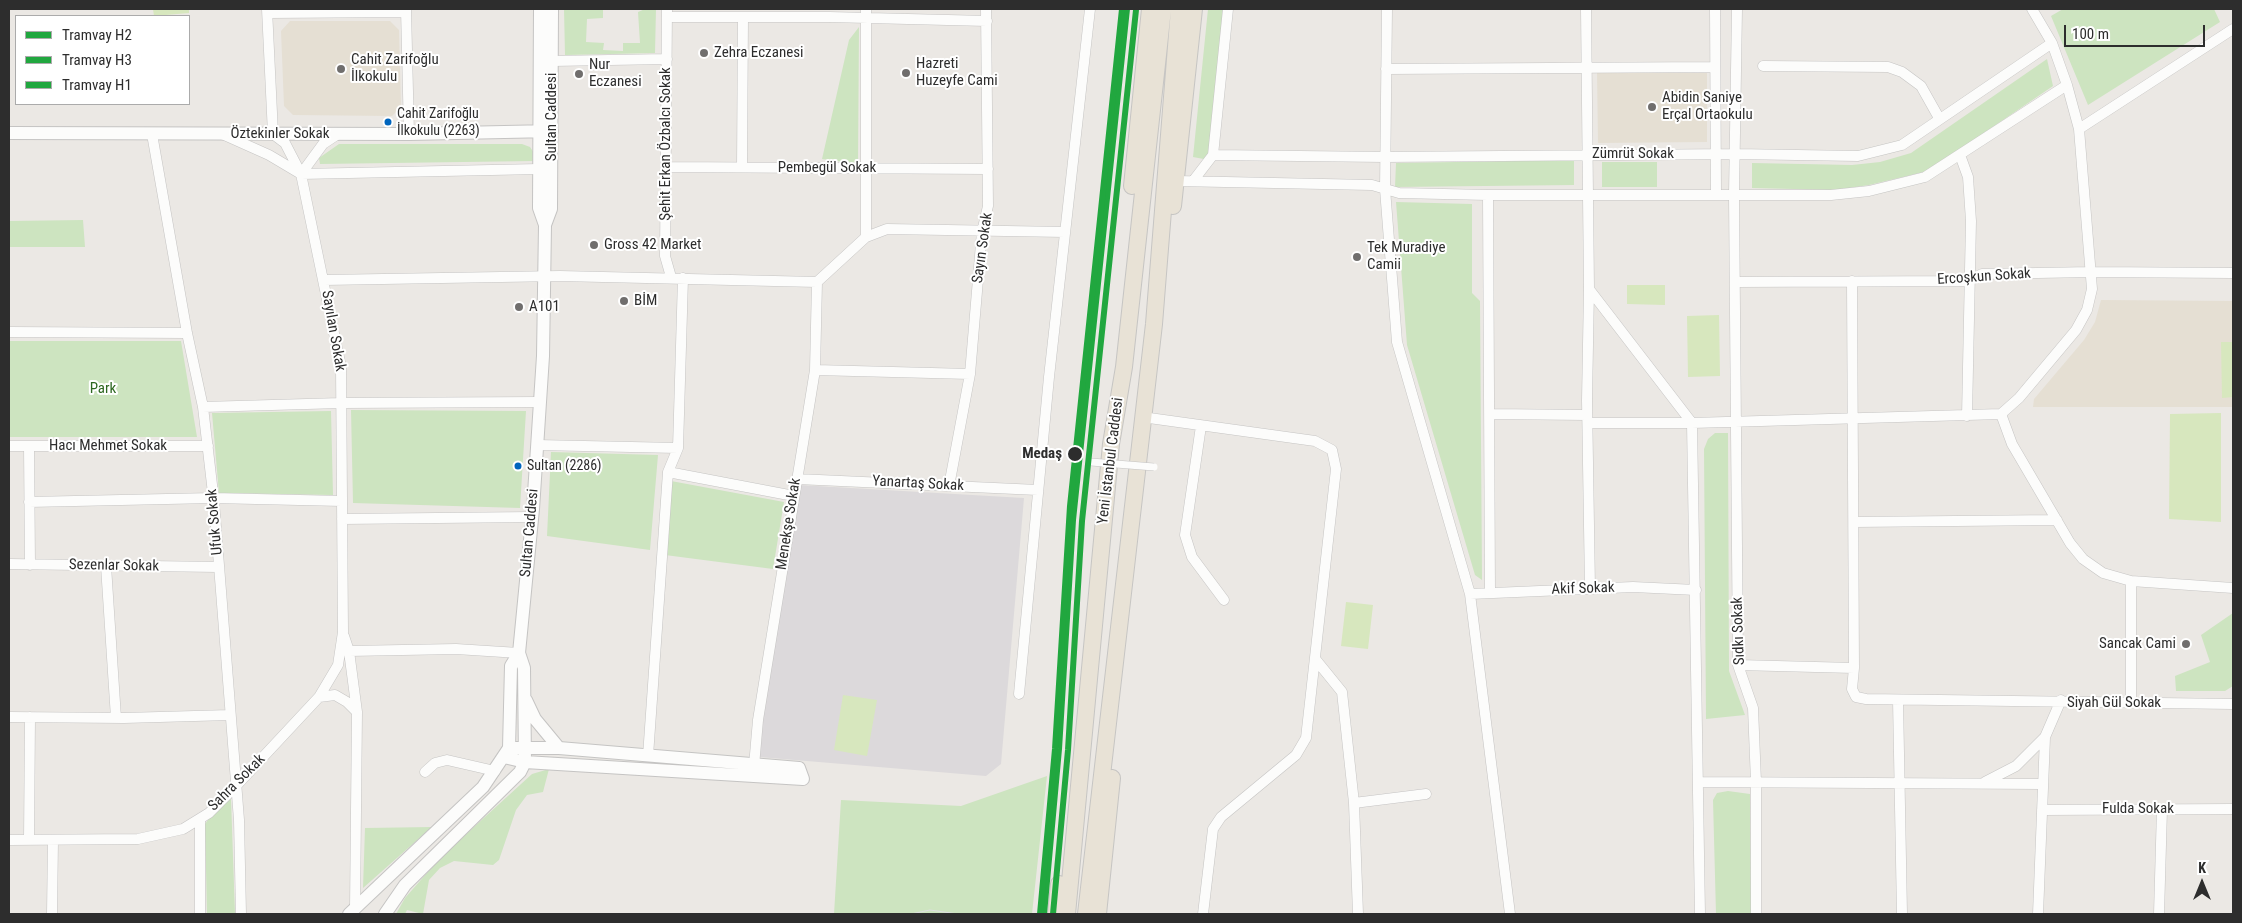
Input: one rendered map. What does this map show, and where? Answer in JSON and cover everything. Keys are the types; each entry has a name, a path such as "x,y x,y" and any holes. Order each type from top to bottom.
{"highway":[{"path":"1111,444 1114,363 1150,9"},
{"name":"Yeni İstanbul Caddesi","path":"1067,914 1111,444 1124,367 1163,9"},
{"name":"Yeni İstanbul Caddesi","path":"1086,914 1123,579 1154,324 1179,9"},
{"path":"1154,324 1176,182 1194,9"},
{"path":"1056,914 1087,620 1099,575"},
{"path":"1098,914 1126,641 1127,604 1123,579"}],"street":[{"name":"Sultan Caddesi","path":"540,9 545,131 551,209 545,225"},
{"name":"Sultan Caddesi","path":"507,753 511,666 519,653 532,517 544,356 545,225 540,208 539,169 552,61 552,9"},
{"name":"Sayın Sokak","path":"950,486 970,374 982,232 988,206 986,9"},
{"path":"1019,694 1038,490 1090,9"},
{"path":"1193,181 1213,155 1228,9"},
{"path":"1387,9 1385,189 1396,342 1470,594 1510,914"},
{"path":"1586,9 1590,289 1588,419 1590,589"},
{"path":"1715,9 1716,195"},
{"name":"Sıdkı Sokak","path":"1737,9 1734,195 1738,666 1753,708 1756,782 1756,914"},
{"path":"1490,414 1692,423 2001,414 2019,398 2076,330 2087,310 2092,289 2079,129 2067,84 2052,43 2032,9"},
{"path":"273,134 267,11 406,10 409,134"},
{"path":"667,13 743,17 865,13 987,21"},
{"name":"Şehit Erkan Özbalcı Sokak","path":"667,13 665,256 672,277"},
{"path":"865,13 866,237"},
{"path":"742,167 743,17"},
{"path":"2079,129 2233,29"},
{"name":"Zümrüt Sokak","path":"1213,155 1385,157 1735,154 1858,156 1902,145 1939,118 2052,43"},
{"path":"552,61 667,59"},
{"path":"1763,66 1888,67 1902,72 1921,86 1939,118"},
{"path":"1386,69 1715,67"},
{"path":"1176,182 1372,185 1399,193 1488,195 1831,195 1869,191 1925,177 2067,84"},
{"name":"Öztekinler Sokak","path":"9,133 409,134 545,131"},
{"name":"Ufuk Sokak","path":"152,134 187,333 203,407 208,446 239,820 241,914"},
{"path":"221,134 269,155 301,174 539,169"},
{"name":"Sayılan Sokak","path":"273,134 285,143 301,174 341,367 343,632 338,665"},
{"path":"301,174 323,144 338,134"},
{"path":"1960,155 1968,177 1970,221 1967,416"},
{"name":"Pembegül Sokak","path":"666,167 988,169"},
{"path":"1488,195 1490,593"},
{"path":"324,280 672,277 817,282 866,237 887,229 1065,232"},
{"name":"Ercoşkun Sokak","path":"1735,282 1969,281 1982,274 2092,272 2233,273"},
{"path":"648,756 668,472 678,448 683,278"},
{"path":"1852,281 1854,419 1854,668 1852,690 1856,697 1866,699 2061,700"},
{"name":"Menekşe Sokak","path":"754,766 758,720 815,370 817,282"},
{"path":"1590,289 1692,423 1700,914"},
{"path":"9,332 187,333"},
{"path":"815,370 970,374"},
{"path":"203,407 342,403 540,402"},
{"path":"2001,414 2012,444 2057,520 2083,559 2104,573 2131,581 2233,588"},
{"path":"1142,417 1315,441 1332,450 1336,470 1306,738 1296,755 1221,817 1213,829 1204,914"},
{"path":"1201,426 1185,534 1192,557 1224,600"},
{"path":"537,445 678,448"},
{"name":"Hacı Mehmet Sokak","path":"9,446 208,446"},
{"path":"29,446 30,565"},
{"path":"1091,462 1154,467"},
{"path":"668,472 794,496"},
{"name":"Yanartaş Sokak","path":"797,479 1038,490"},
{"path":"29,502 213,498 342,500"},
{"path":"342,519 532,517"},
{"path":"1854,522 2057,520"},
{"name":"Sezenlar Sokak","path":"9,564 218,567"},
{"path":"106,566 116,718"},
{"path":"2131,581 2131,703"},
{"name":"Akif Sokak","path":"1470,594 1633,587 1696,590"},
{"path":"343,632 349,651 357,712 351,913"},
{"path":"349,651 456,650 519,653 524,668 524,747 526,762 520,772 490,798 405,885 385,914"},
{"path":"1316,660 1342,692 1354,803 1358,914"},
{"name":"Sahra Sokak","path":"9,840 138,839 183,829 200,819 235,788 319,697 338,665"},
{"path":"1738,666 1854,668"},
{"path":"319,697 335,695 357,712"},
{"path":"524,695 535,719 559,748"},
{"path":"1898,700 1902,914"},
{"name":"Siyah Gül Sokak","path":"2038,914 2045,737 2061,700 2233,704"},
{"path":"9,717 116,718 230,715"},
{"path":"29,840 30,717"},
{"path":"1982,784 2016,766 2045,737"},
{"path":"351,913 483,787 507,753 524,747 559,748 754,766 800,768 803,779 526,762 507,753"},
{"path":"424,772 435,762 448,760 494,771"},
{"path":"1699,782 2043,784"},
{"path":"1354,803 1426,794"},
{"path":"2159,914 2162,809"},
{"name":"Fulda Sokak","path":"2042,810 2233,809"},
{"path":"200,819 200,914"},
{"path":"52,840 52,914"}],"shaded area":[{"name":"Cahit Zarifoğlu İlkokulu","path":"290,21 390,21 399,30 401,107 392,116 293,115 284,106 281,31"},
{"name":"Abidin Saniye Erçal Ortaokulu","path":"1597,72 1707,73 1707,142 1598,143"},
{"path":"2101,300 2233,301 2233,407 2033,407 2034,399 2084,340 2095,322"},
{"path":"799,485 1024,498 1001,764 986,776 759,757 760,734"}],"green space":[{"path":"153,9 189,9 189,13 154,15"},
{"path":"564,9 603,9 603,18 587,19 586,42 604,43 603,50 623,51 623,43 640,43 638,12 645,9 656,9 655,53 565,55"},
{"path":"1208,9 1224,9 1209,160 1193,157"},
{"path":"2063,9 2214,9 2220,22 2088,105 2051,16"},
{"path":"859,27 858,164 822,159 849,40"},
{"path":"2047,59 2053,86 1928,171 1869,185 1836,190 1752,188 1752,163 1852,165 1880,162 1911,153"},
{"path":"339,144 522,144 530,147 534,153 535,161 320,164 319,158"},
{"path":"1574,160 1574,185 1395,187 1396,163"},
{"path":"1602,162 1657,162 1657,187 1602,187"},
{"path":"1396,202 1472,204 1472,293 1480,301 1482,580 1475,575 1407,345"},
{"path":"83,220 85,247 9,247 9,221"},
{"path":"1627,285 1665,285 1665,305 1627,304"},
{"path":"1719,315 1720,376 1688,377 1687,316"},
{"name":"Park","path":"9,341 181,341 197,437 9,437"},
{"path":"2221,342 2233,342 2233,397 2222,398"},
{"path":"351,410 526,411 520,508 353,503"},
{"path":"331,411 333,495 219,493 212,413"},
{"path":"2221,413 2221,522 2169,519 2170,414"},
{"path":"1715,433 1728,433 1729,671 1745,715 1706,719 1704,449 1708,439"},
{"path":"551,452 658,455 650,550 547,536"},
{"path":"671,481 784,502 773,569 665,555"},
{"path":"1346,602 1373,605 1368,649 1341,646"},
{"path":"2233,613 2233,686 2225,691 2176,691 2175,676 2210,662 2201,635"},
{"path":"843,695 877,700 867,756 834,750"},
{"path":"549,769 543,792 527,795 516,810 499,860 493,865 454,861 440,868 429,880 423,914 407,910 405,914 396,914 405,898 441,857 532,774"},
{"path":"1047,776 1032,914 834,914 841,800 961,806"},
{"path":"1728,791 1750,794 1751,914 1716,914 1713,800 1717,793"},
{"path":"231,799 235,914 207,914 205,824 215,810"},
{"path":"432,827 363,888 365,828"}],"tram line":[{"name":"H1","path":"1040,914 1055,749 1070,506 1122,9"},
{"name":"H2","path":"1044,914 1059,749 1073,520 1127,9"},
{"name":"H3","path":"1053,914 1068,750 1082,521 1136,10"},
{"path":"911,914 930,910 958,914"}],"place":[{"name":"Zehra Eczanesi","path":"704,53"},
{"name":"Cahit Zarifoğlu İlkokulu","path":"341,69"},
{"name":"Hazreti Huzeyfe Cami","path":"906,73"},
{"name":"Nur Eczanesi","path":"579,74"},
{"name":"Abidin Saniye Erçal Ortaokulu","path":"1652,107"},
{"name":"Cahit Zarifoğlu İlkokulu (2263)","path":"388,122"},
{"name":"Gross 42 Market","path":"594,245"},
{"name":"Tek Muradiye Camii","path":"1357,257"},
{"name":"BİM","path":"624,301"},
{"name":"A101","path":"519,307"},
{"name":"Medaş","path":"1075,454"},
{"name":"Sultan (2286)","path":"518,466"},
{"name":"Sancak Cami","path":"2186,644"}]}
